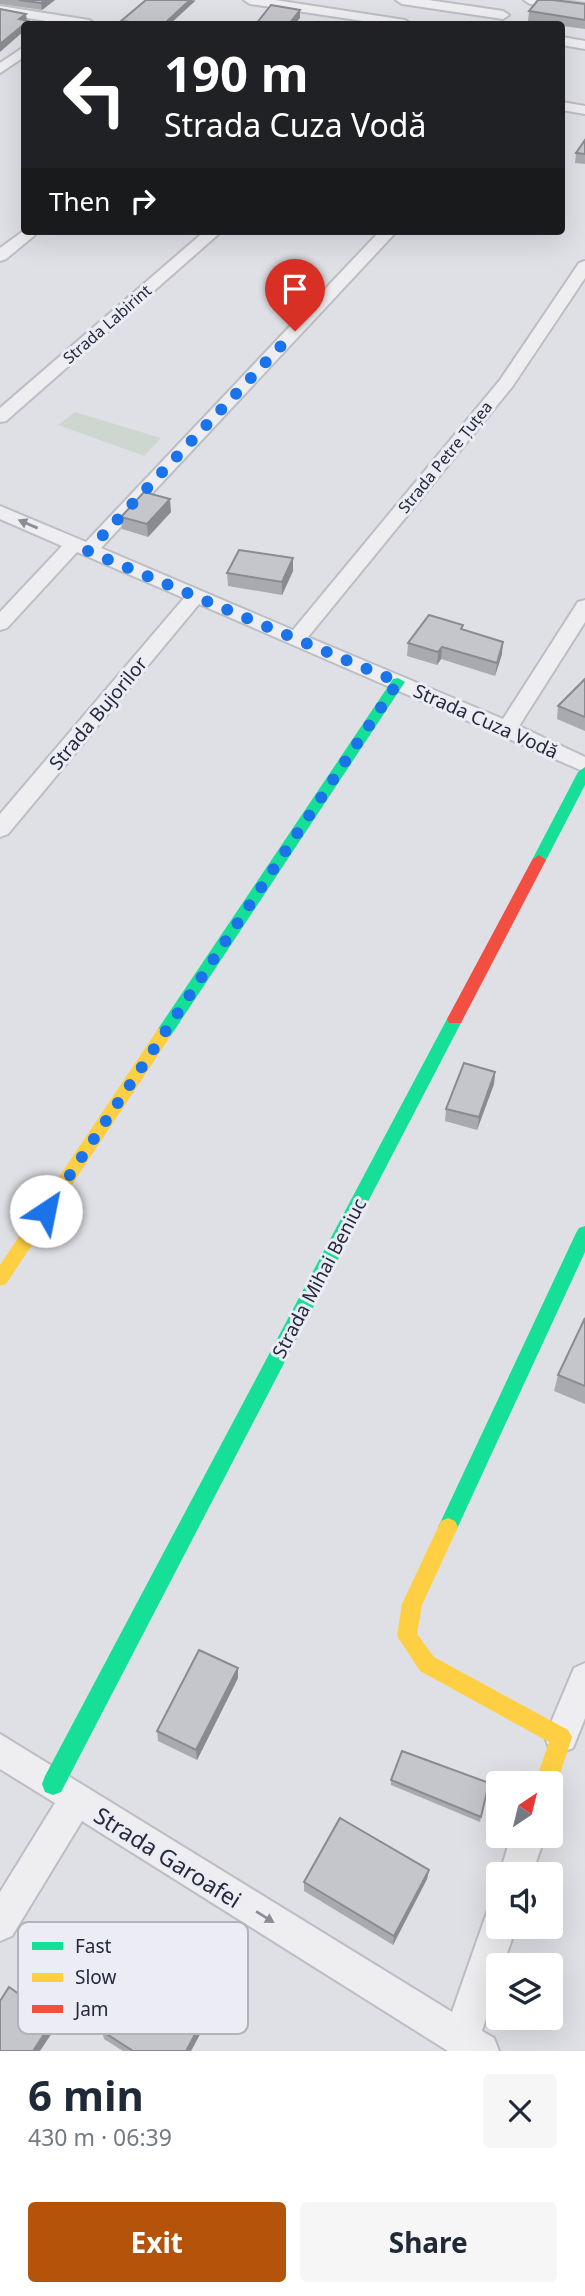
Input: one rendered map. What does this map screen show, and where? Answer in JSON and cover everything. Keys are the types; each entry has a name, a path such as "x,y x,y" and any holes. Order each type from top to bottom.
{"street":[{"path":"250,0 386,21"},
{"path":"402,0 499,20 514,0"},
{"path":"530,0 585,8"},
{"path":"0,10 58,21"},
{"path":"565,42 585,45"},
{"path":"0,69 21,53"},
{"path":"565,107 585,110"},
{"path":"0,256 27,235"},
{"name":"Strada Labirint","path":"0,417 209,235"},
{"path":"0,624 81,547 385,235"},
{"name":"Strada Petre Țuțea","path":"295,640 506,383 585,266"},
{"name":"Strada Cuza Vodă","path":"0,512 585,765"},
{"name":"Strada Bujorilor","path":"0,829 195,597"},
{"path":"507,729 585,606"},
{"path":"0,1279 398,682"},
{"name":"Strada Mihai Beniuc","path":"65,1792 585,772"},
{"path":"561,1737 427,1664 407,1636 412,1604 585,1233"},
{"path":"550,1771 585,1679"},
{"name":"Strada Garoafei","path":"0,1749 471,2045"},
{"path":"0,1924 65,1792"},
{"path":"471,2045 496,1939"}],"shaded area":[{"path":"75,412 161,438 144,456 58,425"}],"building":[{"path":"19,0 45,0 41,3"},
{"path":"146,0 190,0 167,21 121,21"},
{"path":"538,0 585,4 585,20 529,11"},
{"path":"271,5 300,10 291,21 258,21"},
{"path":"0,9 26,14 19,19 28,21 21,21 21,27 0,44"},
{"path":"585,140 585,154 576,153"},
{"path":"144,492 170,499 147,524 121,517"},
{"path":"239,550 293,558 282,582 227,573"},
{"path":"429,615 463,625 461,629 503,642 497,663 442,647 438,652 408,643"},
{"path":"585,679 585,717 558,706"},
{"path":"464,1063 495,1072 479,1117 446,1109"},
{"path":"585,1318 585,1386 558,1375"},
{"path":"199,1650 238,1668 196,1750 157,1731"},
{"path":"402,1751 486,1782 481,1817 391,1780"},
{"path":"340,1818 429,1870 394,1936 304,1882"},
{"path":"9,1987 18,1993 18,2034 44,2034 33,2051 0,2051 0,2001"},
{"path":"107,2034 195,2034 186,2051 133,2051"}],"traffic: fast":[{"path":"164,1033 398,682"},
{"path":"539,860 585,772"},
{"path":"53,1784 455,1019"},
{"path":"448,1527 585,1233"}],"traffic: slow":[{"path":"0,1279 164,1033"},
{"path":"448,1527 412,1604 407,1636 427,1664 561,1737 550,1771"}],"traffic: jam":[{"path":"455,1019 539,860"}],"route":[{"path":"46,1211 398,682 88,551 295,331"}]}
